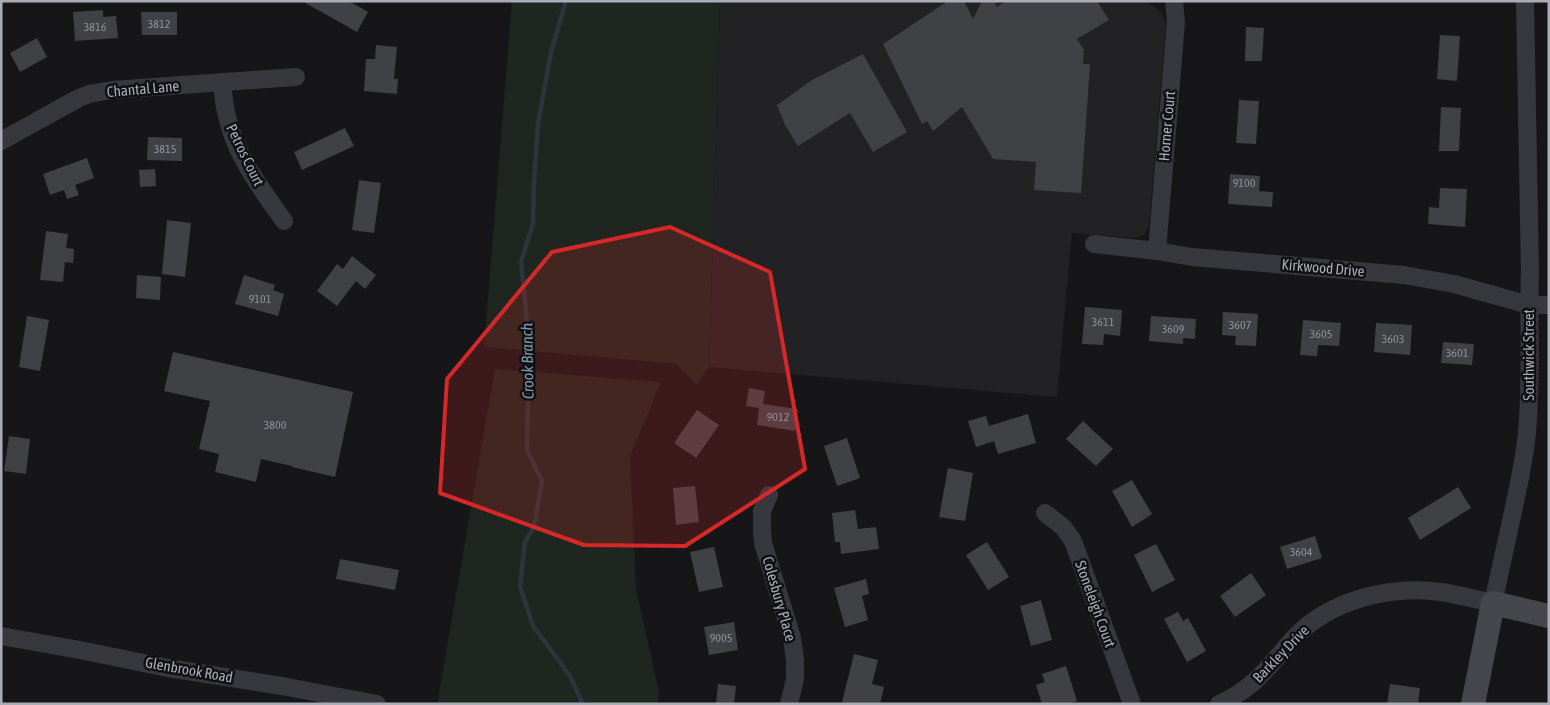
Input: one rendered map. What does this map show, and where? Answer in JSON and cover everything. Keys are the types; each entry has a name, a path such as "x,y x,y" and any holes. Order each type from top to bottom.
{"street":[{"name":"Horner Court","path":"1157,251 1176,22 1174,1"},
{"name":"Southwick Street","path":"1473,704 1519,484 1527,435 1531,369 1525,1"},
{"name":"Chantal Lane","path":"1,141 65,104 89,94 112,90 296,78"},
{"name":"Petros Court","path":"222,82 227,118 232,135 248,169 284,221"},
{"name":"Kirkwood Drive","path":"1094,244 1192,257 1404,276 1454,284 1529,305 1549,305"},
{"name":"Colesbury Place","path":"769,495 762,511 762,531 792,638 796,660 795,679 789,704"},
{"name":"Stoneleigh Court","path":"1045,513 1063,528 1072,541 1132,704"},
{"name":"Barkley Drive","path":"1219,704 1253,684 1308,625 1327,612 1345,604 1380,595 1419,591 1440,592 1549,616"},
{"name":"Glenbrook Road","path":"1,636 168,668 282,686 377,704"}],"highlighted area":[{"path":"670,227 770,272 805,469 685,546 584,545 440,493 447,379 552,252"}],"shaded area":[{"path":"512,1 720,1 709,367 696,385 677,364 484,347"},
{"path":"720,1 1146,1 1161,12 1166,25 1149,227 1144,235 1135,238 1072,233 1057,397 709,367"},
{"path":"495,369 661,382 630,456 636,588 659,692 658,704 437,704"}],"building":[{"path":"302,1 349,1 368,12 357,32"},
{"path":"948,1 964,1 973,19 982,1 994,1 997,7 1006,1 1097,1 1109,20 1077,39 1084,50 1083,64 1090,64 1081,193 1034,190 1036,162 993,159 962,107 933,131 927,121 922,124 883,44"},
{"path":"103,10 103,17 116,16 118,38 75,41 73,12"},
{"path":"141,12 177,12 177,35 142,35"},
{"path":"1246,27 1264,28 1262,61 1245,61"},
{"path":"1440,35 1460,36 1457,81 1437,79"},
{"path":"37,38 47,57 20,72 10,53"},
{"path":"376,45 397,47 394,79 398,79 397,94 364,91 366,59 375,59"},
{"path":"863,54 907,132 873,152 850,113 798,146 785,125 777,105 812,80"},
{"path":"1239,100 1259,101 1256,144 1236,143"},
{"path":"1441,107 1461,108 1459,151 1439,151"},
{"path":"345,128 354,146 302,170 294,152"},
{"path":"148,137 182,138 182,161 147,160"},
{"path":"87,158 94,178 75,185 79,195 67,199 64,190 50,195 43,174"},
{"path":"155,169 156,186 140,187 139,170"},
{"path":"1230,174 1260,176 1259,191 1273,192 1272,207 1228,204"},
{"path":"359,180 381,183 374,233 352,230"},
{"path":"1440,188 1467,189 1465,227 1428,224 1429,207 1439,208"},
{"path":"167,220 191,223 185,277 162,274"},
{"path":"46,231 68,234 66,248 74,249 73,263 65,262 63,282 40,280"},
{"path":"352,256 376,275 365,289 356,281 337,306 317,291 337,264 343,269"},
{"path":"137,275 161,277 160,300 136,298"},
{"path":"244,275 275,285 273,290 284,294 278,316 235,304"},
{"path":"1085,307 1122,310 1120,336 1104,334 1103,345 1082,344"},
{"path":"1223,312 1258,314 1256,346 1235,345 1236,336 1222,335"},
{"path":"27,316 49,320 40,371 19,367"},
{"path":"1151,316 1196,319 1195,339 1183,338 1183,344 1149,341"},
{"path":"1303,320 1341,323 1339,346 1318,345 1317,356 1300,355"},
{"path":"1376,323 1412,325 1410,355 1374,352"},
{"path":"1443,342 1474,344 1472,365 1441,363"},
{"path":"173,352 353,392 335,477 261,459 256,482 215,472 219,454 199,449 210,401 164,391"},
{"path":"749,388 765,391 763,404 798,409 795,431 757,425 759,408 746,406"},
{"path":"697,410 719,425 696,458 674,443"},
{"path":"1028,414 1036,443 998,454 994,441 976,447 968,421 986,416 989,426"},
{"path":"1083,421 1113,449 1096,466 1066,439"},
{"path":"9,436 30,439 26,474 4,471"},
{"path":"847,438 860,478 837,486 824,446"},
{"path":"948,468 973,473 965,521 939,517"},
{"path":"1132,480 1152,514 1132,527 1112,491"},
{"path":"695,486 699,522 676,525 673,488"},
{"path":"1458,487 1471,508 1420,540 1408,518"},
{"path":"855,510 858,529 876,527 879,549 841,554 840,542 835,542 832,513"},
{"path":"1315,536 1322,558 1287,569 1280,547"},
{"path":"987,542 1009,577 988,590 966,555"},
{"path":"1156,544 1175,580 1152,592 1134,555"},
{"path":"714,547 723,587 699,592 690,552"},
{"path":"340,559 399,570 395,590 336,579"},
{"path":"1251,573 1266,595 1235,617 1220,596"},
{"path":"866,579 869,594 862,596 868,620 845,627 834,588"},
{"path":"1041,600 1052,640 1031,646 1020,606"},
{"path":"1178,612 1183,621 1188,618 1206,651 1187,662 1164,619"},
{"path":"734,622 738,650 709,655 704,627"},
{"path":"854,654 878,660 872,684 884,687 880,704 849,704 842,702"},
{"path":"1066,666 1077,701 1068,704 1042,704 1036,685 1045,682 1042,674"},
{"path":"718,684 736,686 734,704 716,704"},
{"path":"1390,684 1420,688 1418,704 1387,704"}],"waterway":[{"name":"Crook Branch","path":"566,1 551,52 538,124 533,224 521,262 529,341 527,450 542,481 534,527 525,542 520,586 533,626 570,676 582,702 581,704"}]}
